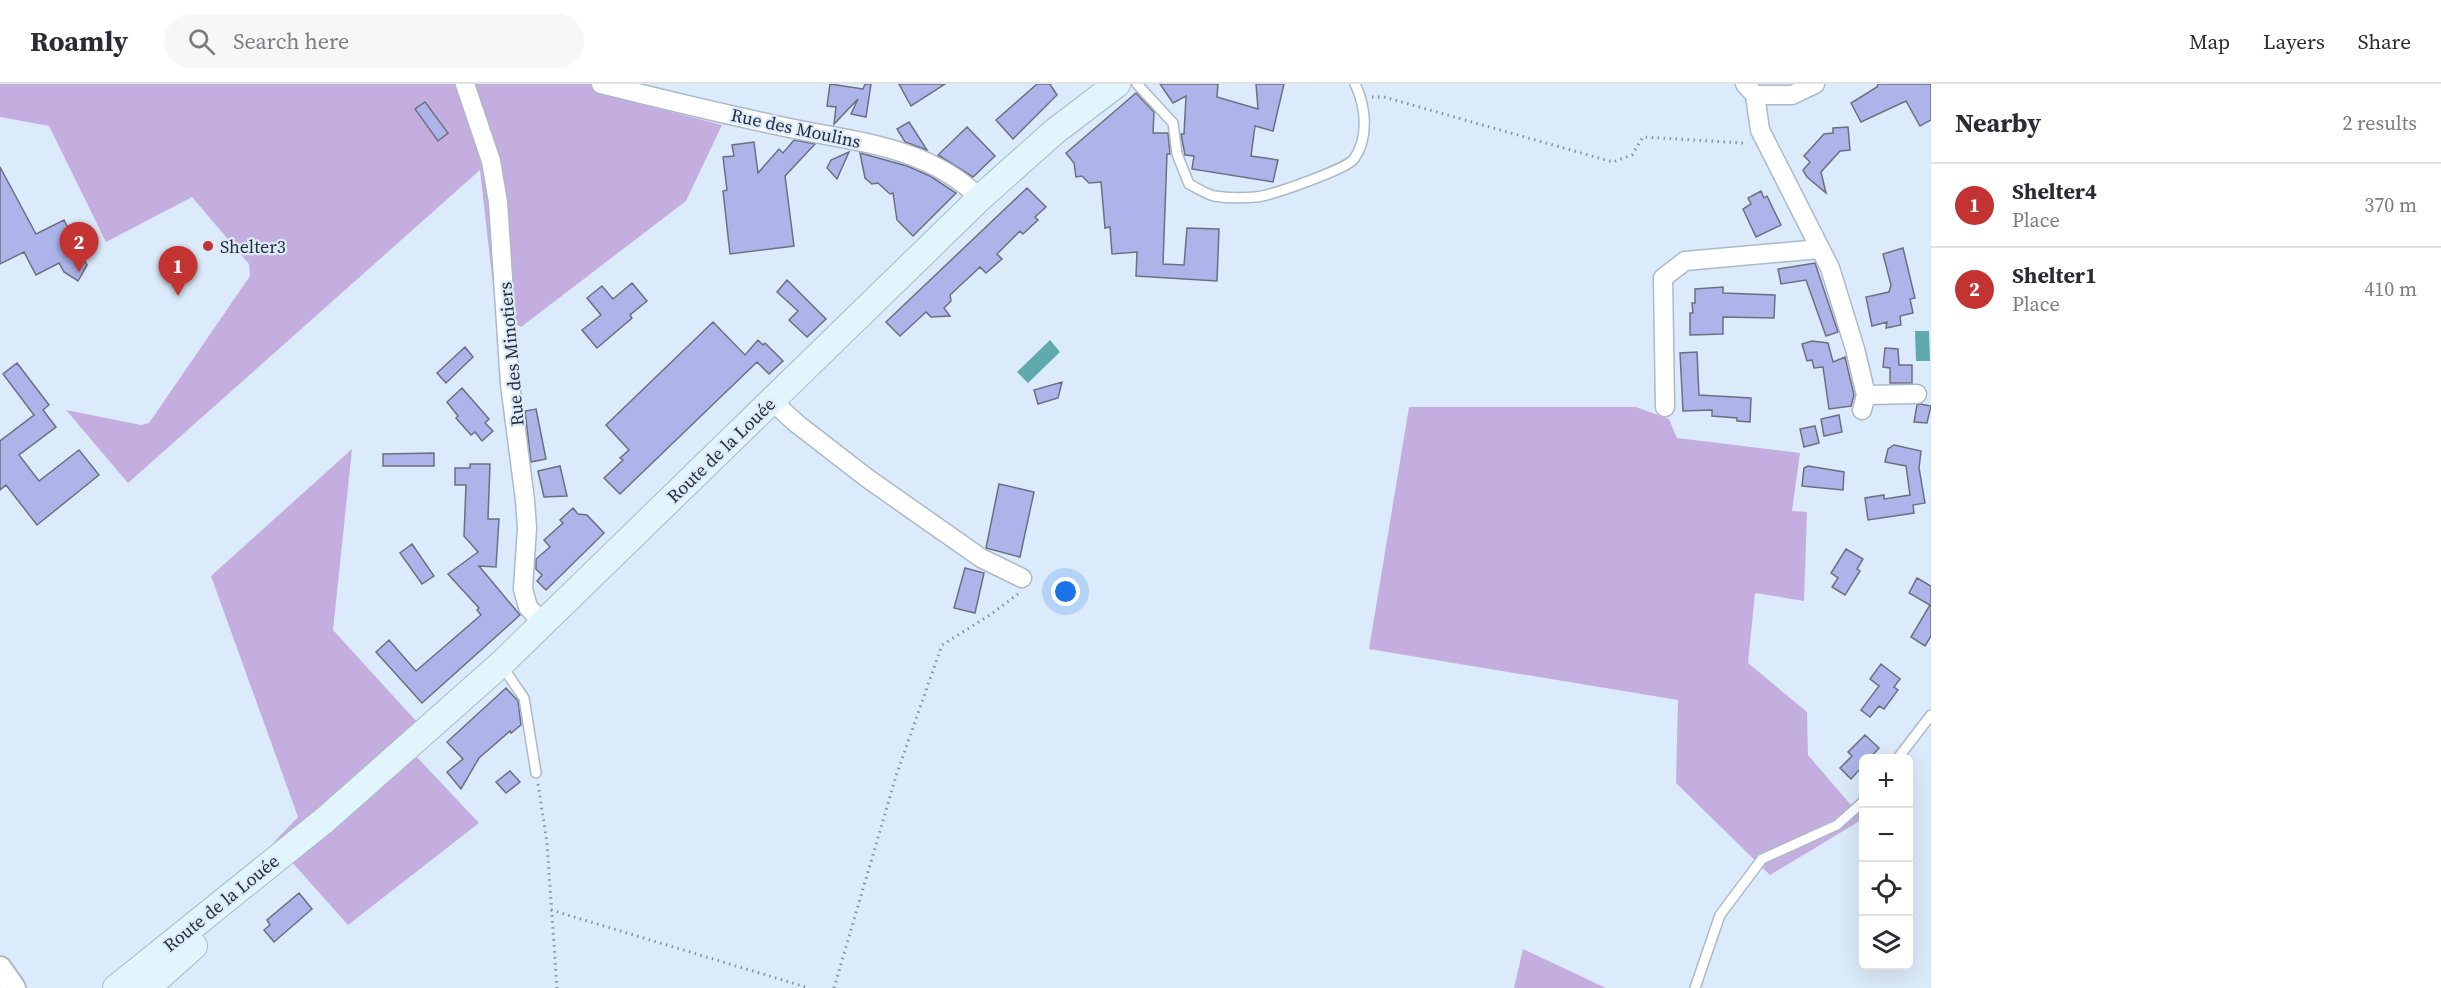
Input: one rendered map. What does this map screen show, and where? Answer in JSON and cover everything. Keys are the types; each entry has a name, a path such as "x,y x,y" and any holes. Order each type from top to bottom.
{"main road":[{"name":"Route de la Louée","path":"116,988 326,819 501,664 980,198 1054,132 1117,84"},
{"name":"Route de la Louée","path":"147,988 237,908 326,819"}],"street":[{"name":"Rue des Minotiers","path":"465,84 491,161 498,202 510,384 527,528 523,589 528,607 543,623"},
{"name":"Rue des Moulins","path":"601,84 782,126 886,146 952,174 980,198"},
{"path":"1815,84 1792,95 1750,90 1760,130 1830,268 1855,349 1864,402 1917,394"},
{"path":"1665,407 1664,278 1685,261 1820,249"},
{"path":"772,401 796,423 867,478 981,558 1022,578"},
{"path":"0,968 14,988"}],"lane":[{"path":"1137,84 1173,123 1177,154 1189,184 1213,196 1257,197 1316,178 1352,161 1360,147 1364,123 1361,96 1355,84"},
{"path":"501,664 524,698 536,773"},
{"path":"1902,754 1931,715"},
{"path":"1695,988 1720,915 1762,859 1837,825 1859,805"}],"path":[{"path":"1361,96 1384,97 1613,162 1632,155 1643,136 1743,144 1760,130"},
{"path":"834,988 896,776 942,645 990,615 1018,593 1022,578"},
{"path":"536,773 547,843 557,988"},
{"path":"551,910 809,988"}],"shaded area":[{"path":"0,84 629,84 629,101 722,125 686,201 521,327 496,312 480,170 128,483 66,410 141,425 149,423 250,276 249,264 192,197 106,242 49,126 0,117"},
{"path":"1915,331 1929,331 1930,361 1916,361"},
{"path":"1050,340 1060,352 1028,383 1017,372"},
{"path":"1409,407 1636,407 1669,419 1677,438 1800,453 1792,511 1807,512 1804,601 1755,593 1748,663 1807,712 1808,755 1859,814 1859,821 1770,875 1676,783 1678,700 1369,649"},
{"path":"352,449 333,630 417,722 400,739 479,823 348,925 274,842 298,817 211,576"},
{"path":"1523,949 1606,988 1514,988"}],"building":[{"path":"830,84 863,89 865,84 871,84 866,117 851,114 858,99 834,124 836,107 827,106"},
{"path":"899,84 945,84 911,106"},
{"path":"1037,84 1050,84 1057,95 1013,139 996,120"},
{"path":"1160,84 1218,84 1217,97 1258,109 1256,84 1284,84 1273,131 1255,126 1251,156 1278,160 1273,182 1192,169 1194,156 1185,155 1181,134 1184,134 1186,96 1173,103"},
{"path":"1878,84 1931,84 1931,120 1920,126 1906,101 1861,122 1851,103 1877,87"},
{"path":"1136,93 1154,112 1153,133 1168,133 1170,154 1167,154 1163,264 1184,265 1187,228 1219,229 1217,281 1136,276 1137,252 1112,254 1110,227 1105,228 1101,182 1089,183 1082,176 1076,177 1074,163 1066,153"},
{"path":"425,102 448,133 438,141 415,109"},
{"path":"909,122 927,150 905,142 897,129"},
{"path":"967,127 995,156 973,177 938,155"},
{"path":"1848,127 1850,150 1840,151 1821,172 1826,193 1807,177 1803,170 1810,162 1804,156 1824,134 1833,133 1833,128"},
{"path":"794,140 815,144 785,176 794,246 730,254 723,191 727,190 723,157 734,156 732,145 754,142 758,173 779,149 783,153"},
{"path":"849,152 837,179 827,168 831,160"},
{"path":"860,153 907,166 930,176 956,193 913,236 897,220 893,193 890,194 878,183 872,184 865,178"},
{"path":"0,167 36,234 64,220 87,265 78,281 64,272 59,263 36,275 24,252 0,264"},
{"path":"1027,188 1046,207 1035,217 1038,220 1023,234 1020,231 997,254 1002,259 986,273 980,267 950,295 951,301 944,308 950,316 931,317 926,312 900,336 886,322"},
{"path":"1761,191 1764,198 1767,196 1781,225 1756,237 1743,209 1751,204 1748,198"},
{"path":"1903,248 1915,298 1910,299 1913,313 1900,316 1901,325 1886,328 1887,322 1872,326 1866,297 1889,292 1891,285 1883,254"},
{"path":"1815,263 1838,332 1826,336 1806,280 1781,284 1778,269"},
{"path":"787,280 826,319 807,337 789,320 798,311 777,292"},
{"path":"632,283 647,301 630,315 632,318 597,348 582,330 601,315 587,298 602,286 613,299"},
{"path":"1723,287 1723,293 1775,295 1774,318 1723,317 1723,334 1690,335 1690,313 1693,313 1692,303 1695,303 1695,289"},
{"path":"713,322 745,355 758,340 763,345 765,343 783,361 769,374 757,362 620,494 604,478 623,460 620,458 629,450 606,425"},
{"path":"1812,341 1828,343 1833,362 1845,357 1854,395 1851,406 1829,409 1823,367 1814,368 1812,360 1807,361 1802,344"},
{"path":"465,347 473,357 446,383 437,373"},
{"path":"1885,348 1898,349 1899,365 1912,365 1912,383 1890,383 1890,368 1883,367"},
{"path":"1697,352 1699,395 1751,398 1750,422 1737,421 1737,418 1712,416 1712,410 1683,411 1680,353"},
{"path":"17,363 49,405 43,410 56,427 19,455 39,481 79,450 99,475 37,525 6,485 0,490 0,441 34,415 3,374"},
{"path":"1062,382 1058,398 1038,404 1034,390"},
{"path":"462,388 489,419 485,423 493,431 482,441 475,432 471,435 456,418 458,416 447,402"},
{"path":"1917,405 1931,406 1927,423 1914,422"},
{"path":"536,409 546,459 531,462 525,411"},
{"path":"1839,415 1842,432 1824,436 1821,419"},
{"path":"1815,426 1819,443 1804,447 1800,429"},
{"path":"1894,445 1921,451 1919,468 1925,503 1913,505 1914,513 1868,520 1865,498 1884,495 1884,499 1910,495 1906,466 1885,462 1888,449"},
{"path":"434,453 434,466 383,466 383,454"},
{"path":"470,464 490,464 488,519 499,519 496,567 479,566 520,615 422,703 376,652 389,640 416,671 481,615 477,610 479,608 448,574 478,552 464,536 466,485 455,485 455,468 470,468"},
{"path":"560,466 567,496 544,497 538,471"},
{"path":"1808,466 1844,472 1843,490 1802,486 1804,468"},
{"path":"999,484 1034,492 1020,557 986,548"},
{"path":"573,508 578,514 587,515 604,533 546,590 537,581 542,575 536,569 536,559 550,547 544,540 563,523 560,520"},
{"path":"412,544 434,576 422,584 400,553"},
{"path":"1846,549 1863,559 1857,569 1860,571 1845,595 1832,587 1838,578 1831,573"},
{"path":"965,568 984,573 975,613 954,608"},
{"path":"1917,578 1931,586 1931,636 1925,646 1911,637 1930,605 1909,593"},
{"path":"1881,664 1900,679 1894,687 1898,690 1884,709 1879,706 1870,717 1861,710 1879,686 1870,679"},
{"path":"506,688 518,701 521,725 511,733 510,731 479,758 461,789 447,772 463,759 447,742"},
{"path":"1865,735 1879,748 1874,754 1859,754 1859,770 1851,779 1840,768 1852,756 1848,752"},
{"path":"510,771 520,782 506,793 496,782"},
{"path":"299,893 312,909 274,942 264,930 270,925 267,920"}],"place":[{"name":"Shelter3","path":"208,246"},
{"name":"Shelter1","path":"79,272"},
{"name":"Shelter4","path":"178,296"}]}
